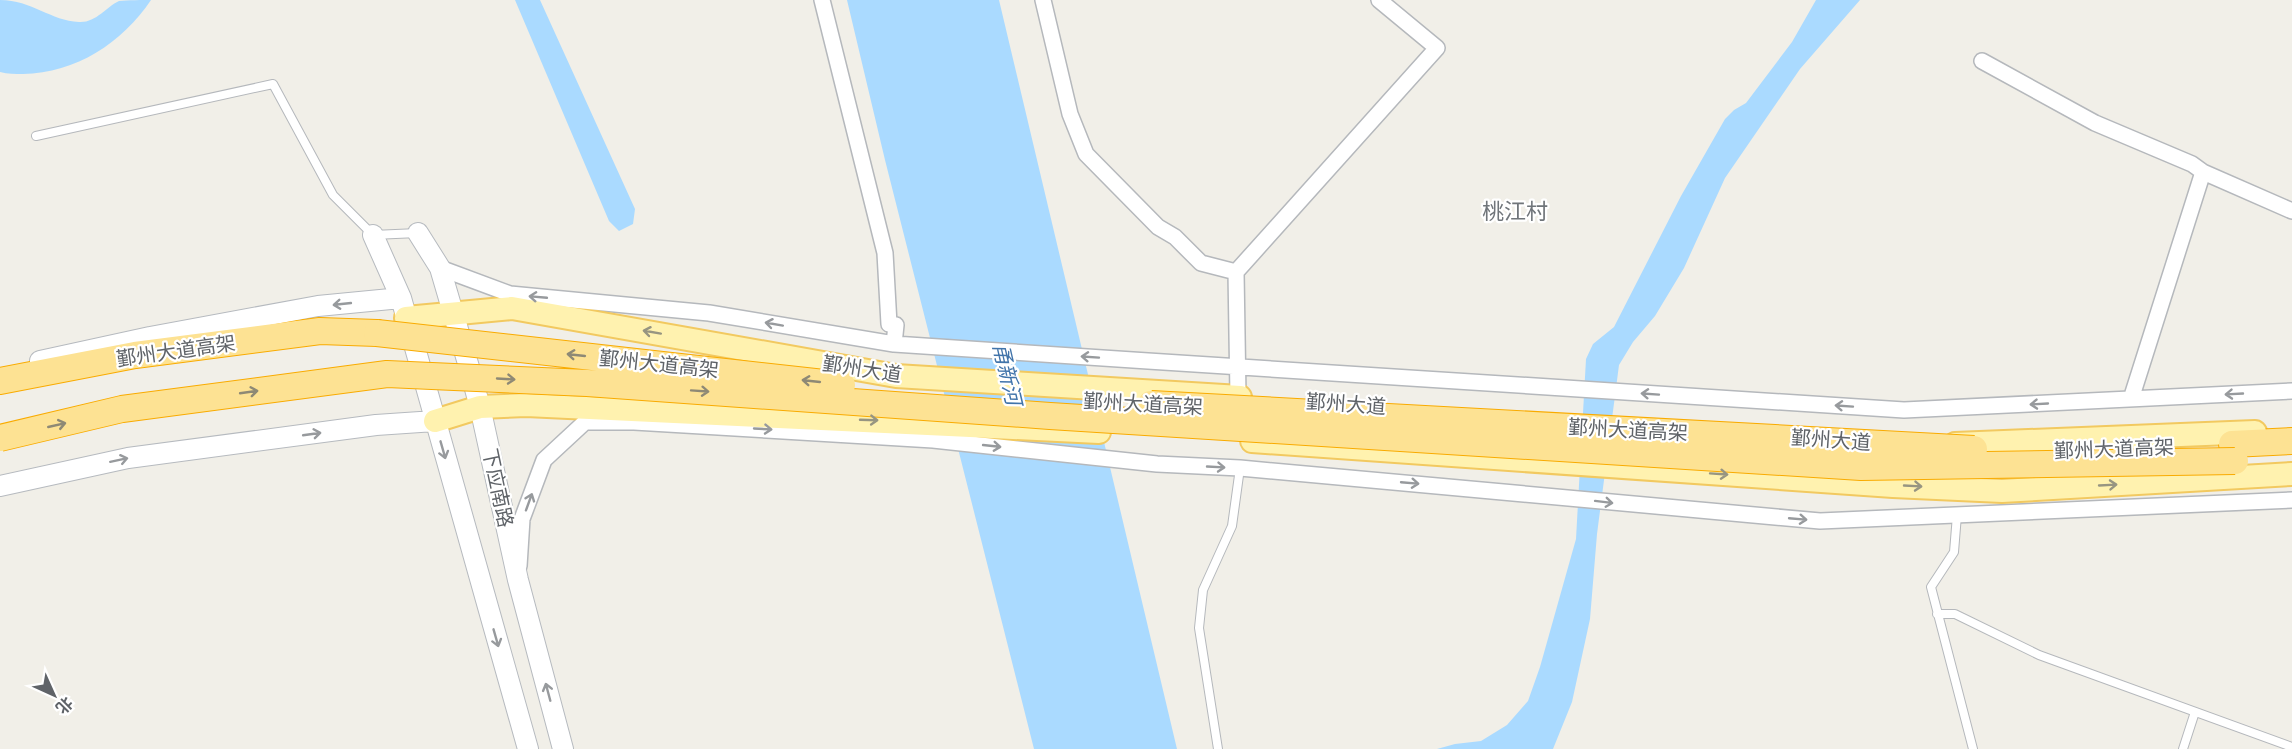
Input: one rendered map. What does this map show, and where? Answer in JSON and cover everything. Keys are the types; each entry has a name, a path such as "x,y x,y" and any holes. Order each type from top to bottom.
{"highway":[{"name":"鄞州大道高架","path":"0,381 135,355 320,332 377,333 908,391 2025,452 2292,441"},
{"name":"鄞州大道高架","path":"0,438 122,410 387,374 587,383 1050,416 1861,466 2235,461 2292,458"}],"main road":[{"name":"下应南路","path":"418,233 440,268 480,406 518,580 563,749"},
{"name":"下应南路","path":"373,235 404,308 528,749"},
{"path":"0,370 150,337 307,308 404,308"},
{"name":"鄞州大道","path":"404,308 453,314 512,308 896,376 1238,396 1890,444 2000,443 2292,430"},
{"name":"鄞州大道","path":"435,421 480,406 526,405 928,431 1158,435 1893,486 2002,491 2292,474"},
{"path":"0,486 128,458 376,425 435,421"}],"street":[{"path":"822,0 885,253 889,324 896,325 894,344"},
{"path":"1043,0 1070,114 1086,154 1158,227 1175,237 1200,263 1236,272"},
{"path":"1238,396 1236,272 1437,48 1378,0"},
{"path":"1982,61 2095,123 2192,164 2203,172 2292,211"},
{"path":"2131,399 2203,172"},
{"name":"鄞州大道","path":"440,268 510,294 709,313 894,344 1237,367 1904,410 2292,391"},
{"name":"鄞州大道","path":"518,580 522,519 544,460 585,422 928,431 1157,464 1240,468 1820,521 2292,500"}],"lane":[{"path":"36,136 273,84 333,195 373,235 418,233"},
{"path":"1218,749 1199,628 1203,590 1232,526 1240,468"},
{"path":"1957,515 1954,552 1930,587 1973,749"},
{"path":"1937,614 1955,614 2039,655 2292,747"},
{"path":"2183,749 2195,712"}],"water":[{"path":"0,0 22,3 69,21 85,22 119,1 151,0 126,30 96,53 61,68 43,72 9,74 0,72"},
{"path":"515,0 540,0 635,209 633,224 619,231 609,221"},
{"name":"甬新河","path":"847,0 999,0 1177,749 1034,749 885,160"},
{"path":"1816,0 1860,0 1800,69 1725,178 1684,268 1655,316 1633,342 1619,365 1597,534 1590,619 1572,702 1553,749 1437,749 1481,741 1507,725 1528,701 1540,667 1576,539 1586,359 1593,344 1614,327 1681,196 1725,119 1746,103 1792,42"}],"district":[{"name":"桃江村","path":"1515,211"}]}
